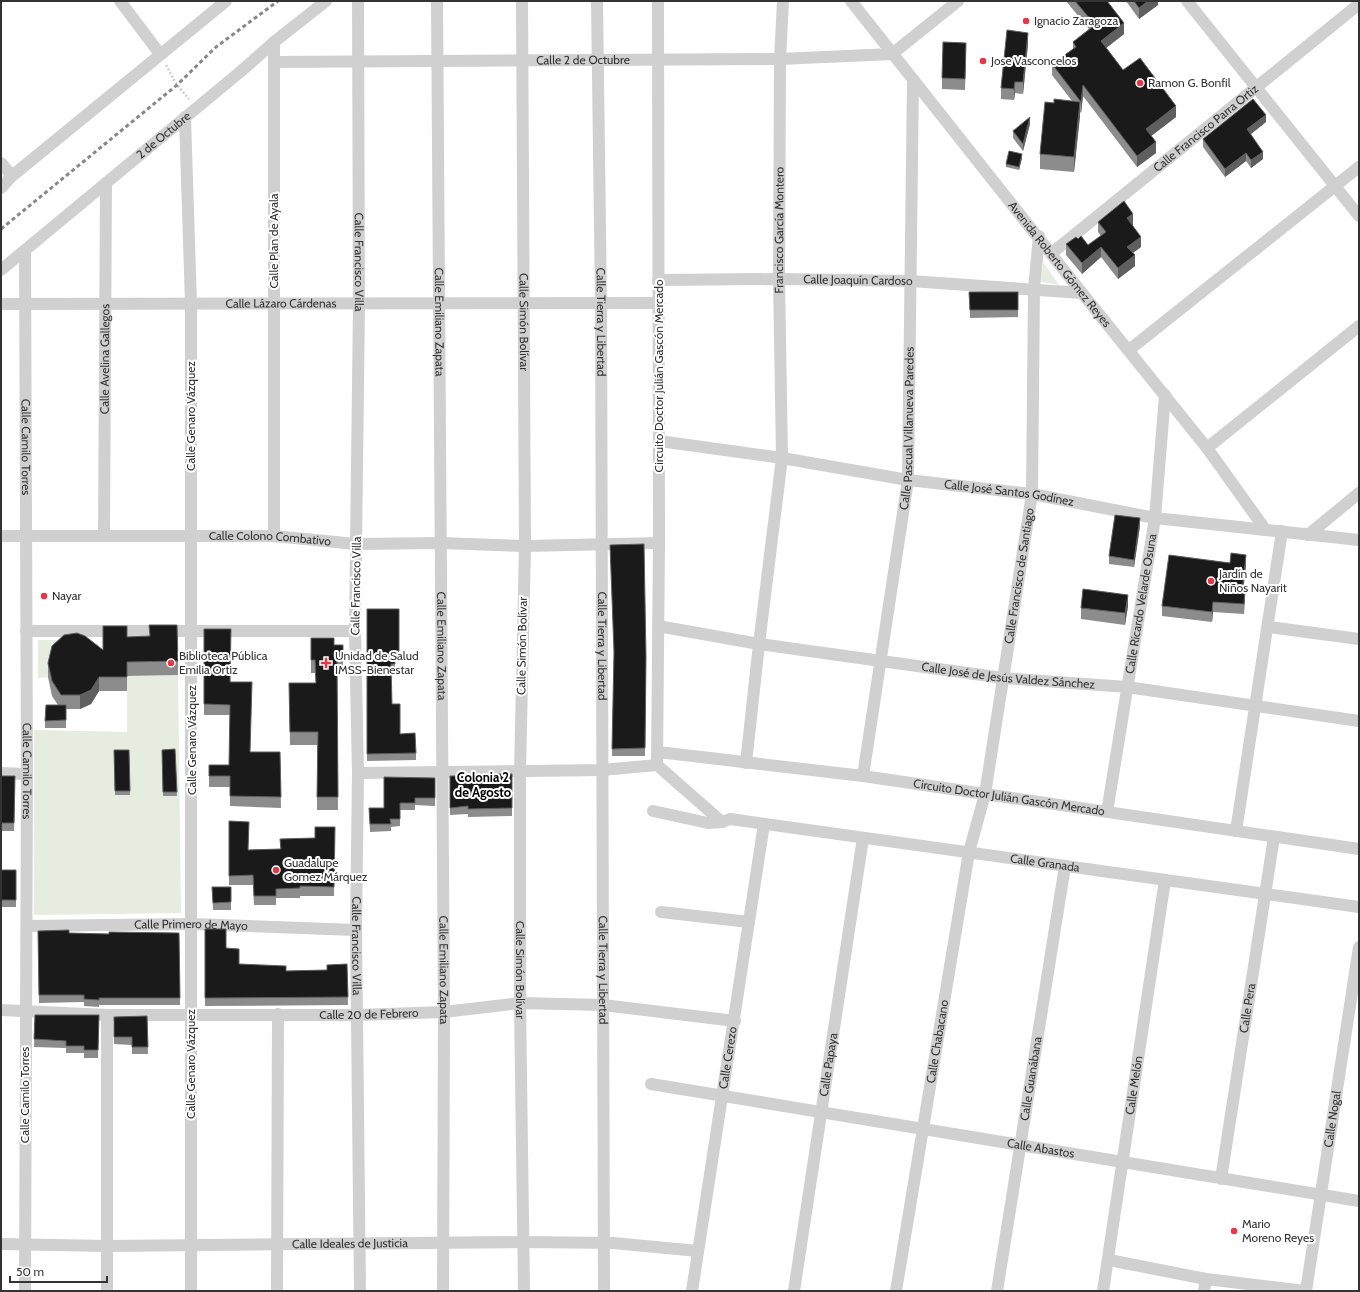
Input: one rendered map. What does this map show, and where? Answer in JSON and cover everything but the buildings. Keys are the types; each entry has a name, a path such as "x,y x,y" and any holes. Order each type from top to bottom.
{"street":[{"path":"120,1 160,54"},
{"path":"1,188 12,176 226,1"},
{"name":"2 de Octubre","path":"1,270 197,108 274,42 326,1"},
{"name":"Calle Francisco Villa","path":"358,1 359,303 355,631 358,773 356,930 360,1291"},
{"name":"Calle Emiliano Zapata","path":"437,1 444,1012 443,1291"},
{"name":"Calle Simón Bolívar","path":"522,1 525,546 520,772 520,1003 524,1291"},
{"name":"Calle Tierra y Libertad","path":"598,1 601,303 604,1291"},
{"name":"Circuito Doctor Julián Gascón Mercado","path":"656,765 658,752 659,543 658,1"},
{"name":"Francisco García Montero","path":"746,763 782,458 779,279 780,59 783,1"},
{"name":"Avenida Roberto Gómez Reyes","path":"851,1 1052,253 1082,293 1207,448 1265,529"},
{"path":"892,54 958,1"},
{"path":"1187,1 1359,216"},
{"name":"Calle Francisco Parra Ortiz","path":"1052,253 1359,4"},
{"name":"Calle Plan de Ayala","path":"274,42 274,536"},
{"name":"Calle 2 de Octubre","path":"274,62 780,59 892,54"},
{"name":"Calle Pascual Villanueva Paredes","path":"863,776 908,480 913,78"},
{"name":"Calle Genaro Vázquez","path":"185,117 192,304 193,630 191,1291"},
{"path":"1,162 12,176"},
{"path":"1129,350 1359,167"},
{"name":"Calle Avelina Gallegos","path":"104,536 106,183"},
{"name":"Calle Francisco de Santiago","path":"985,794 1032,494 1034,289 1038,236"},
{"name":"Calle Camilo Torres","path":"25,251 25,1291"},
{"name":"Calle Joaquín Cardoso","path":"658,280 910,280 1082,293"},
{"name":"Calle Lázaro Cárdenas","path":"1,304 658,303"},
{"path":"1207,448 1359,326"},
{"name":"Calle Ricardo Velarde Osuna","path":"1107,812 1155,518 1165,395"},
{"name":"Calle José Santos Godínez","path":"659,441 782,458 908,480 1032,494 1155,518 1359,540"},
{"path":"1308,535 1359,493"},
{"path":"1236,831 1269,627 1282,531"},
{"name":"Calle Colono Combativo","path":"1,536 274,536 356,544 441,543 525,546 659,543"},
{"name":"Calle José de Jesús Valdez Sánchez","path":"658,626 759,644 1003,678 1127,688 1359,721"},
{"path":"1269,627 1359,640"},
{"path":"26,631 355,631"},
{"name":"Circuito Doctor Julián Gascón Mercado","path":"658,752 863,776 1359,849"},
{"path":"358,773 602,770 656,765 726,821"},
{"path":"1,773 26,774"},
{"name":"Calle Chabacano","path":"896,1291 969,852 985,794"},
{"name":"Calle Granada","path":"653,811 708,822 726,821 764,824 1359,907"},
{"name":"Calle Cerezo","path":"692,1291 721,1097 735,1021 764,824"},
{"name":"Calle Pera","path":"1221,1179 1274,836"},
{"name":"Calle Papaya","path":"794,1291 863,838"},
{"name":"Calle Guanábana","path":"997,1291 1065,866"},
{"name":"Calle Melón","path":"1103,1291 1109,1260 1165,880"},
{"path":"661,912 749,922"},
{"name":"Calle Primero de Mayo","path":"26,926 192,924 356,930"},
{"name":"Calle Nogal","path":"1306,1291 1359,947"},
{"name":"Calle 20 de Febrero","path":"1,1010 107,1015 358,1015 444,1012 520,1003 603,1005 735,1021"},
{"path":"277,1291 278,1014"},
{"path":"107,1015 107,1291"},
{"name":"Calle Abastos","path":"651,1084 721,1097 1359,1201"},
{"name":"Calle Ideales de Justicia","path":"1,1244 107,1246 524,1242 604,1243 698,1251"},
{"path":"1109,1260 1206,1279 1306,1291"},
{"path":"1204,1291 1206,1279"}],"path":[{"path":"160,54 176,85 197,108"}],"shaded area":[{"path":"1043,262 1059,285 1041,282"},
{"path":"38,640 64,640 48,677 38,678"},
{"path":"178,675 181,913 34,915 34,730 127,732 127,676"}],"railway":[{"path":"1,229 177,85 216,47 278,1"}],"place":[{"name":"Ignacio Zaragoza","path":"1026,21"},
{"name":"Jose Vasconcelos","path":"983,61"},
{"name":"Ramon G. Bonfil","path":"1140,83"},
{"name":"Jardín de Niños Nayarit","path":"1211,581"},
{"name":"Nayar","path":"44,596"},
{"name":"Biblioteca Pública Emilia Ortiz","path":"171,663"},
{"name":"Unidad de Salud IMSS-Bienestar","path":"326,663"},
{"name":"Guadalupe Gomez Márquez","path":"276,870"},
{"name":"Mario Moreno Reyes","path":"1234,1231"}],"district":[{"name":"Colonia 2 de Agosto","path":"483,784"}]}
